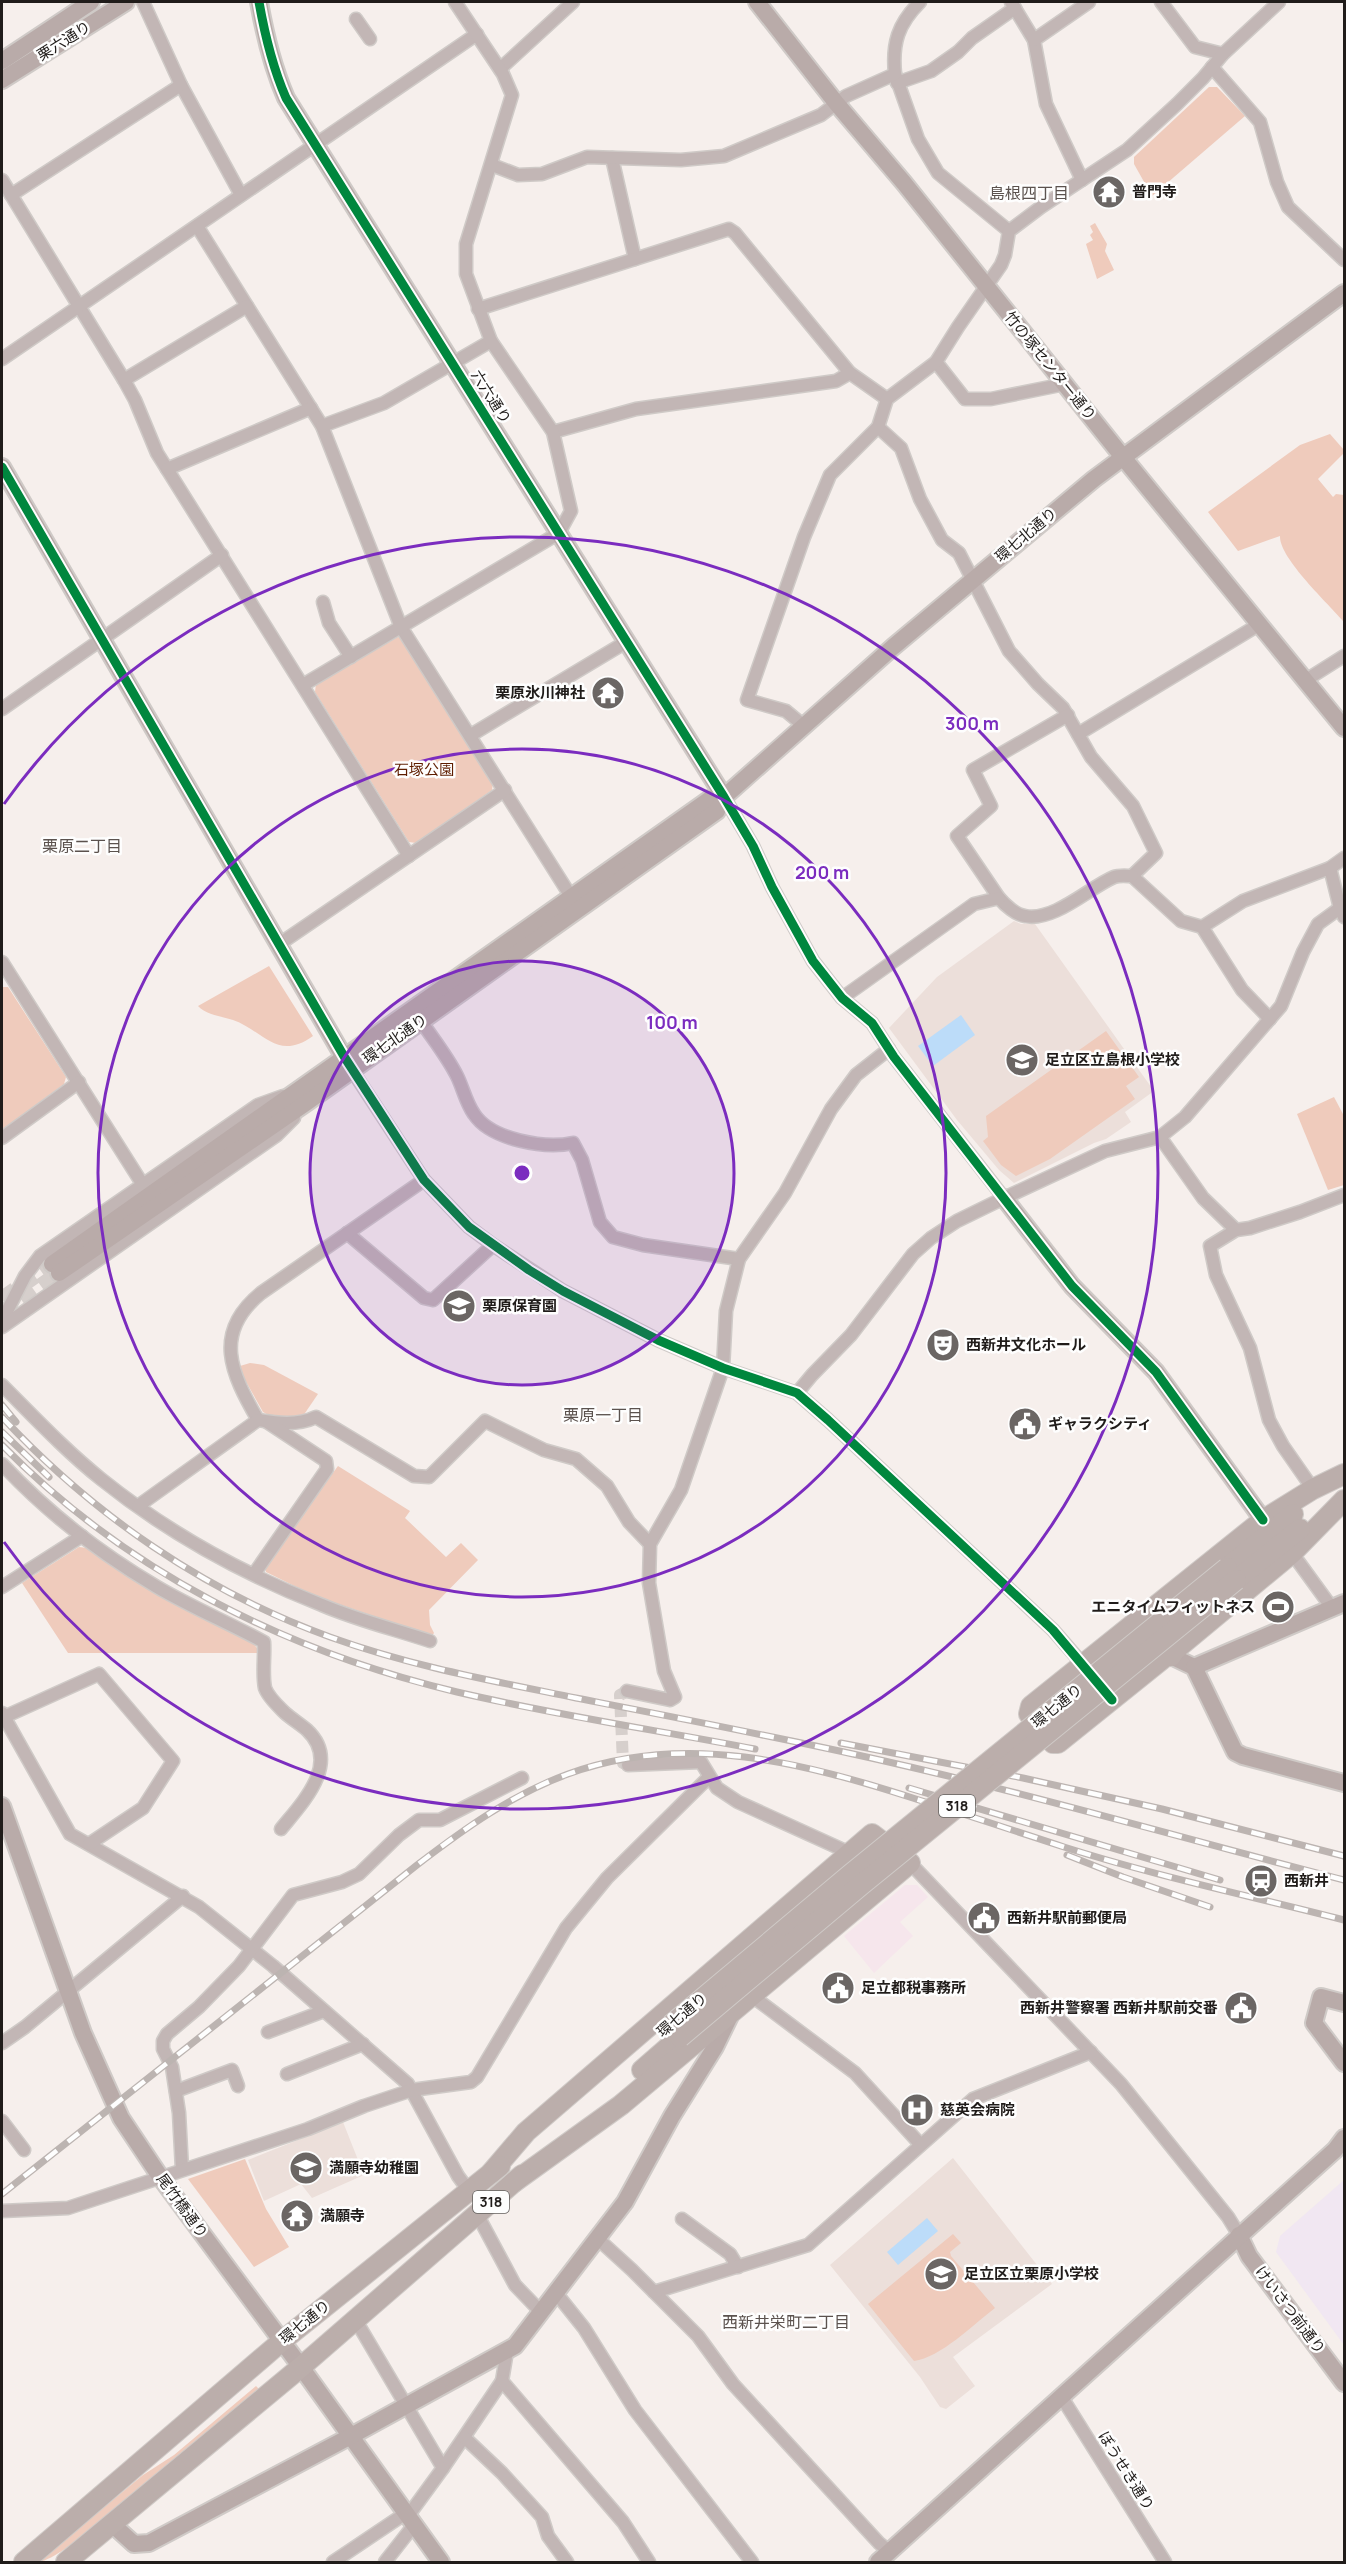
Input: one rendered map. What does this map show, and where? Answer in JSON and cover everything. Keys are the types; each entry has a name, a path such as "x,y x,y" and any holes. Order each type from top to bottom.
{"main road":[{"path":"1343,1503 1292,1553 1175,1650 1171,1656 1165,1657 1056,1744 1029,1714 1031,1706 1263,1520 1344,1473"},
{"name":"環七通り","path":"24,2562 282,2341 491,2173 861,1885 1232,1574 1344,1473"},
{"name":"環七通り","path":"1232,1574 1343,1503"},
{"path":"491,2173 526,2132 872,1834 910,1863 621,2105 514,2182"},
{"name":"環七通り","path":"66,2562 301,2367 514,2182 676,2031"}],"street":[{"name":"栗六通り","path":"2,61 91,2"},
{"name":"栗六通り","path":"2,80 126,2"},
{"path":"143,2 181,85 241,195"},
{"name":"六六通り","path":"259,2 267,49 286,98 724,797"},
{"path":"303,685 559,533 571,511 553,432 491,341 466,274 466,244 512,95 500,69 454,2"},
{"path":"500,69 573,2"},
{"path":"920,2 910,12 895,40 893,51 896,78 918,139 938,173 1009,231"},
{"path":"1034,40 1089,2"},
{"path":"1161,2 1195,47 1223,54"},
{"path":"804,726 786,711 747,700 804,537 830,475 878,427 887,399 936,362 1005,255 1009,231 1127,150 1177,104 1223,54 1277,2"},
{"name":"竹の塚センター通り","path":"763,3 837,104 904,183 1122,456 1344,728"},
{"path":"492,165 518,175 542,174 587,157 681,160 724,156 821,115 846,96 896,78 930,71 958,52 1013,5 1034,40 1046,104 1082,180"},
{"path":"356,19 370,39"},
{"path":"2,359 477,34"},
{"path":"1212,67 1260,122 1277,183 1288,207 1344,260"},
{"path":"11,195 181,85"},
{"path":"612,158 635,259"},
{"path":"2,180 124,380 167,469 409,856"},
{"path":"197,226 322,426 401,627 576,903"},
{"path":"478,309 729,229 742,241 850,373 887,399"},
{"name":"環七北通り","path":"56,1269 576,903 717,811 724,797 804,726 972,580 1122,456 1344,293"},
{"path":"124,380 247,306"},
{"path":"322,426 384,403 491,341"},
{"path":"936,362 965,399 991,399 1065,384"},
{"path":"553,432 636,410 836,381 850,373"},
{"path":"167,469 311,408"},
{"path":"878,427 901,448 920,499 942,540 959,553 1009,651 1068,715 1091,757 1133,806 1156,853 1132,876"},
{"path":"2,467 348,1064 424,1180 469,1227 563,1291 658,1340 723,1368 797,1393 1053,1630 1112,1700"},
{"path":"2,709 222,555"},
{"path":"323,602 329,623 351,657"},
{"path":"1078,734 1260,624"},
{"path":"471,735 626,642"},
{"path":"1306,680 1344,656"},
{"path":"1068,715 973,770 991,806 957,836 999,898 1005,905 1025,916 1044,914 1079,899 1116,876 1132,876 1181,921 1202,927 1242,990 1270,1019"},
{"path":"278,945 504,790"},
{"path":"724,797 753,846 772,887 813,961 842,998 872,1023 889,1049 1072,1286 1156,1372 1263,1520"},
{"path":"1202,927 1243,901 1330,868 1344,858"},
{"path":"797,1393 850,1335 913,1254 931,1238 957,1221 1105,1151 1160,1137 1185,1117 1281,1006 1303,952 1318,924 1343,910 1330,868"},
{"path":"842,998 974,904 999,898"},
{"name":"環七北通り","path":"348,1064 421,1021 576,903"},
{"path":"4,970 79,1082 143,1185"},
{"path":"421,1021 456,1074 475,1115 482,1122 508,1138 527,1143 561,1145 573,1143 582,1160 593,1206 607,1232 613,1237 643,1245 739,1259"},
{"path":"627,1691 670,1700 675,1697 664,1671 649,1583 650,1544 681,1490 723,1368 726,1311 739,1259 785,1193 831,1109 856,1075 889,1049"},
{"path":"2,1138 79,1082"},
{"path":"2,1321 25,1276 40,1256 258,1105 302,1097"},
{"path":"2,1327 277,1135 302,1097"},
{"path":"1160,1137 1203,1198 1236,1230"},
{"path":"254,1574 327,1469 326,1461 262,1420 237,1381 232,1367 230,1341 237,1320 243,1310 261,1293 424,1180"},
{"path":"1313,1489 1283,1446 1269,1420 1250,1348 1216,1275 1210,1246 1236,1230 1250,1228 1300,1212 1344,1195"},
{"path":"347,1233 424,1298 433,1300 493,1245"},
{"path":"2,1385 70,1452 138,1506 199,1546 322,1606 430,1641"},
{"path":"138,1506 262,1420 297,1423 316,1418 414,1476 429,1477 485,1421 544,1450 576,1459 607,1486 629,1522 650,1544"},
{"path":"2,1464 18,1482 82,1536 157,1587 264,1642 266,1689 276,1704 308,1731 318,1746 322,1762 317,1780 306,1798 280,1829"},
{"path":"2,1587 82,1536"},
{"path":"1194,1667 1338,1605 1292,1553"},
{"path":"1171,1656 1194,1667 1235,1752 1344,1783"},
{"path":"89,1844 143,1808 173,1761 99,1674 3,1715 70,1834 183,1896 252,1950 363,2044 412,2090 458,2176 469,2191"},
{"path":"628,1766 701,1762 717,1788 738,1802 850,1853"},
{"path":"2,2211 68,2208 308,2129 364,2106 412,2090 471,2082 477,2077 566,1928 614,1871 709,1777"},
{"path":"182,2169 176,2091 172,2067 163,2049 163,2041 167,2034 199,2007 231,1974 293,1895 342,1882 359,1874 399,1835 419,1820 440,1820 522,1778"},
{"name":"尾竹橋通り","path":"2,1806 67,1991 108,2093 132,2135 441,2562"},
{"path":"910,1863 1091,2052 1228,2217 1239,2235"},
{"path":"2,2043 25,2027 183,1896"},
{"path":"752,1996 855,2073 921,2144"},
{"path":"1344,2003 1321,1997 1314,2023 1344,2063"},
{"path":"268,2032 324,2011"},
{"path":"113,2525 128,2541 134,2544 149,2543 507,2351 521,2338 625,2202 672,2116 715,2047 731,2013"},
{"path":"287,2074 363,2044"},
{"path":"654,2292 808,2245 975,2098 1091,2052"},
{"path":"176,2091 232,2070 238,2086"},
{"path":"2,2121 24,2150"},
{"path":"598,2239 698,2336 746,2399 879,2543 890,2559 1061,2396 1335,2150 1344,2138"},
{"path":"477,2214 515,2285 541,2312"},
{"path":"682,2219 730,2254 738,2267"},
{"name":"けいさつ前通り","path":"1239,2235 1249,2256 1344,2383"},
{"path":"556,2293 584,2328 635,2410 752,2562"},
{"path":"355,2319 443,2469"},
{"path":"385,2562 409,2518 502,2381 507,2351"},
{"path":"502,2381 623,2522 649,2562"},
{"name":"ぼうせき通り","path":"1061,2396 1165,2562"},
{"path":"465,2438 502,2473 542,2517 548,2536 567,2562"},
{"path":"333,2562 409,2518"}],"shaded area":[{"name":"足立区立島根小学校","path":"1014,921 1021,924 1035,924 1154,1091 1125,1112 1131,1122 1106,1139 1014,1183 999,1170 957,1120 889,1028 937,977"},
{"path":"905,1885 917,1885 928,1897 900,1922 913,1936 874,1973 844,1936"},
{"name":"満願寺幼稚園","path":"343,2122 364,2175 312,2198 301,2184 264,2201 248,2160"},
{"name":"足立区立栗原小学校","path":"953,2158 1052,2284 953,2357 975,2386 946,2409 940,2407 920,2377 830,2265"},
{"path":"1344,2180 1344,2345 1276,2252 1280,2236"}],"green space":[{"path":"1209,87 1217,87 1245,116 1152,196 1134,164 1134,157"},
{"path":"1095,223 1107,244 1105,251 1114,270 1097,279 1086,244 1093,240 1090,235 1093,232 1090,226"},
{"path":"1330,434 1344,453 1318,479 1333,497 1336,494 1344,495 1344,622 1306,581 1287,556 1280,536 1238,551 1208,512 1300,445"},
{"name":"石塚公園","path":"398,637 402,638 493,783 492,790 416,843 409,842 315,692 316,684"},
{"path":"269,966 313,1036 300,1043 290,1046 271,1042 244,1025 209,1013 198,1006"},
{"path":"2,987 8,987 66,1077 64,1084 2,1130"},
{"path":"1106,1031 1139,1077 1126,1086 1135,1099 1050,1159 1016,1176 1001,1165 983,1141 988,1137 986,1116"},
{"path":"1334,1097 1344,1116 1344,1185 1328,1190 1297,1114"},
{"path":"250,1363 264,1365 318,1394 303,1416 278,1417 263,1412 240,1366"},
{"path":"338,1466 410,1511 405,1518 446,1557 461,1543 478,1560 429,1610 430,1625 434,1633 432,1636 315,1596 266,1572 265,1567"},
{"path":"79,1547 95,1552 155,1592 252,1642 257,1648 257,1653 68,1653 22,1583"},
{"path":"245,2159 266,2209 289,2247 254,2267 188,2179"},
{"path":"953,2234 961,2243 950,2252 951,2256 995,2308 946,2347 924,2359 914,2361 868,2304"},
{"path":"256,2386 259,2389 112,2514 54,2556 38,2562 143,2475 174,2455"}],"water":[{"path":"961,1015 975,1035 933,1066 918,1046"},
{"path":"927,2218 938,2231 898,2265 887,2252"}],"tunnel":[{"path":"2,1299 52,1264"},
{"path":"2,1314 59,1273"},
{"path":"627,1691 620,1695 623,1763 628,1765"}],"railway":[{"path":"2,1405 16,1422"},
{"path":"2,1417 74,1486 153,1546 195,1573 239,1597 284,1619 330,1637 452,1672 915,1768 1344,1880"},
{"path":"2,1432 49,1477"},
{"path":"2,1445 50,1490 101,1531 155,1568 270,1629 331,1654 393,1675 457,1692 755,1749"},
{"path":"841,1743 1023,1778 1162,1809 1344,1856"},
{"path":"2,2194 452,1839 489,1814 547,1782 612,1761 656,1755 700,1754 745,1757 789,1764 876,1786 1133,1867 1344,1920"},
{"path":"909,1788 1220,1880"},
{"path":"1067,1855 1210,1907"}],"cycle path":[{"path":"259,2 270,51 286,98 724,797 753,846 772,887 813,961 842,998 872,1023 894,1057 1072,1286 1156,1372 1263,1520"},
{"path":"2,467 345,1058 424,1180 469,1227 563,1291 658,1340 723,1368 797,1393 1053,1630 1112,1700"}],"place":[{"name":"普門寺","path":"1109,192"},
{"name":"栗原氷川神社","path":"608,693"},
{"name":"足立区立島根小学校","path":"1022,1060"},
{"name":"栗原保育園","path":"459,1306"},
{"name":"西新井文化ホール","path":"943,1345"},
{"name":"ギャラクシティ","path":"1025,1424"},
{"name":"エニタイムフィットネス","path":"1278,1607"},
{"name":"西新井","path":"1261,1881"},
{"name":"西新井駅前郵便局","path":"984,1918"},
{"name":"足立都税事務所","path":"838,1988"},
{"name":"西新井警察署 西新井駅前交番","path":"1241,2008"},
{"name":"慈英会病院","path":"917,2110"},
{"name":"満願寺幼稚園","path":"306,2168"},
{"name":"満願寺","path":"297,2216"},
{"name":"足立区立栗原小学校","path":"941,2274"}],"district":[{"name":"島根四丁目","path":"1029,193"},
{"name":"栗原二丁目","path":"82,846"},
{"name":"栗原一丁目","path":"603,1415"},
{"name":"西新井栄町二丁目","path":"786,2322"}]}
